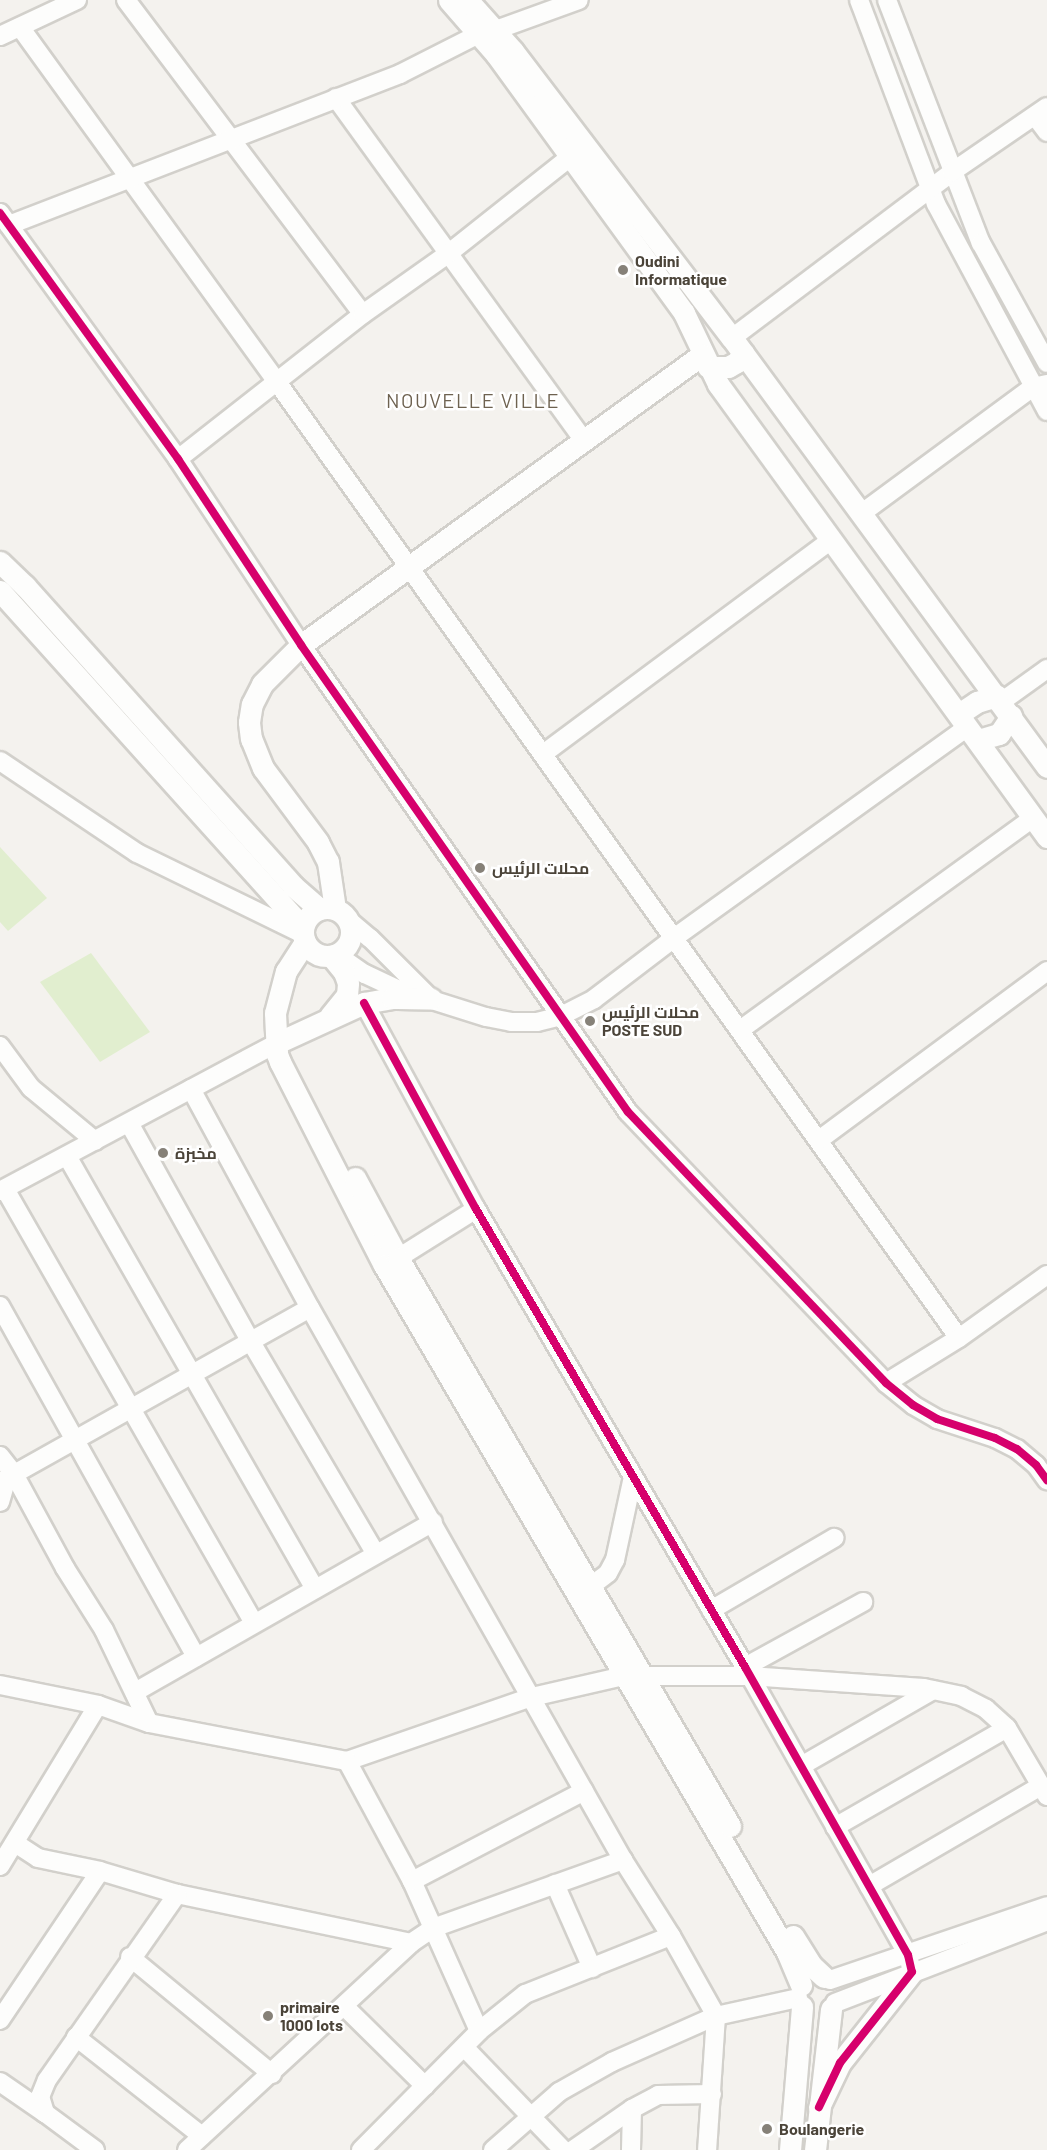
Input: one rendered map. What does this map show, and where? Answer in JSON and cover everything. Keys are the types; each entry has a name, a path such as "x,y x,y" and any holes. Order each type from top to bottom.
{"street":[{"path":"0,36 77,0"},
{"path":"126,0 363,314"},
{"path":"449,0 488,32 734,340 1047,767"},
{"path":"467,0 570,157 684,313 703,355 830,541 969,727 1047,837"},
{"path":"579,0 488,32 400,74 130,178 4,219 178,459 301,645 628,1112 886,1383 913,1405 937,1419 995,1438 1017,1449 1036,1464 1047,1480"},
{"path":"859,0 931,190 1040,386 1047,411"},
{"path":"888,0 981,243 1047,363"},
{"path":"20,27 410,567 959,1338"},
{"path":"336,98 584,441"},
{"path":"703,355 728,367 734,340 952,172 1041,111 1047,132"},
{"path":"178,459 363,314 449,253 570,157"},
{"path":"334,912 328,862 313,834 263,768 251,739 249,722 252,704 262,684 301,645 703,355 710,334 734,340"},
{"path":"862,513 1040,386"},
{"path":"543,754 830,541"},
{"path":"0,562 25,586 293,886 370,938 431,999"},
{"path":"0,591 304,935 311,951 321,955 334,955 381,982 486,1017 511,1022 537,1022 561,1016 594,999 674,938 969,727 976,702 1003,705"},
{"path":"969,727 999,734 1003,705 1047,669"},
{"path":"0,761 137,853 304,935"},
{"path":"740,1030 1033,818"},
{"path":"334,955 347,945 350,939 350,925 334,912 311,913 304,935 286,971 274,1013 280,1062 384,1265 799,1946 812,1966 827,1978 837,1991 819,2107 815,2150"},
{"path":"328,1019 347,995 348,983 345,972 334,955"},
{"path":"819,1140 1047,971"},
{"path":"254,1623 132,1408 2,1190 277,1043 328,1019 364,1003 392,998 431,999"},
{"path":"364,1003 476,1209 747,1671 869,1886 910,1964"},
{"path":"277,1043 290,1055 398,1258 591,1586 634,1675 787,1952 800,1997 790,2150"},
{"path":"0,1046 31,1088 95,1141"},
{"path":"191,1089 310,1308 623,1860 671,1936 716,2016 707,2150"},
{"path":"129,1123 251,1341 376,1554"},
{"path":"67,1156 190,1375 315,1589"},
{"path":"398,1258 476,1209"},
{"path":"886,1383 959,1338 1047,1275"},
{"path":"0,1305 196,1657"},
{"path":"0,1502 7,1478 75,1442 310,1308"},
{"path":"0,1456 14,1474 65,1568 104,1630 149,1723"},
{"path":"591,1586 608,1573 615,1560 633,1477"},
{"path":"135,1692 433,1522"},
{"path":"711,1610 834,1538"},
{"path":"747,1671 864,1602"},
{"path":"0,1685 98,1705 149,1723 347,1761 532,1697 634,1675 747,1671 933,1690 961,1696 986,1708 1007,1728 1044,1791 869,1886"},
{"path":"801,1766 933,1690"},
{"path":"0,1866 98,1705"},
{"path":"835,1827 1007,1728"},
{"path":"347,1761 412,1881 479,2031"},
{"path":"412,1881 584,1791"},
{"path":"15,1843 38,1858 100,1871 177,1894 411,1943"},
{"path":"76,2037 194,2145 411,1943 433,1928 623,1860"},
{"path":"0,2020 100,1871"},
{"path":"555,1884 592,1968"},
{"path":"45,2113 40,2097 47,2080 130,1957 177,1894"},
{"path":"800,1997 813,2014 820,2015 910,1964 1047,1906"},
{"path":"494,2150 559,2092 584,2077 716,2016 800,1997 811,1977 827,1978 910,1964 1047,1921"},
{"path":"361,2150 479,2031 525,1994 671,1936"},
{"path":"130,1957 272,2074"},
{"path":"819,2107 840,2063 910,1964"},
{"path":"344,2006 425,2086"},
{"path":"464,2047 563,2150"},
{"path":"0,2082 95,2150"},
{"path":"573,2150 632,2109 658,2095 712,2094"},
{"path":"631,2150 632,2109"}],"green space":[{"path":"0,847 47,898 8,931 0,922"},
{"path":"91,953 150,1032 100,1062 40,982"}],"cycle path":[{"path":"0,213 178,459 301,645 628,1112 886,1383 913,1405 937,1419 995,1438 1017,1449 1036,1465 1047,1480"},
{"path":"364,1003 476,1209 745,1667 908,1955 912,1972 840,2063 819,2107"}],"place":[{"name":"Oudini Informatique","path":"623,270"},
{"name":"محلات الرئيس","path":"480,868"},
{"name":"محلات الرئيس POSTE SUD","path":"590,1021"},
{"name":"مخبزة","path":"163,1153"},
{"name":"primaire 1000 lots","path":"268,2016"},
{"name":"Boulangerie","path":"767,2129"}],"district":[{"name":"NOUVELLE VILLE","path":"473,400"}]}
